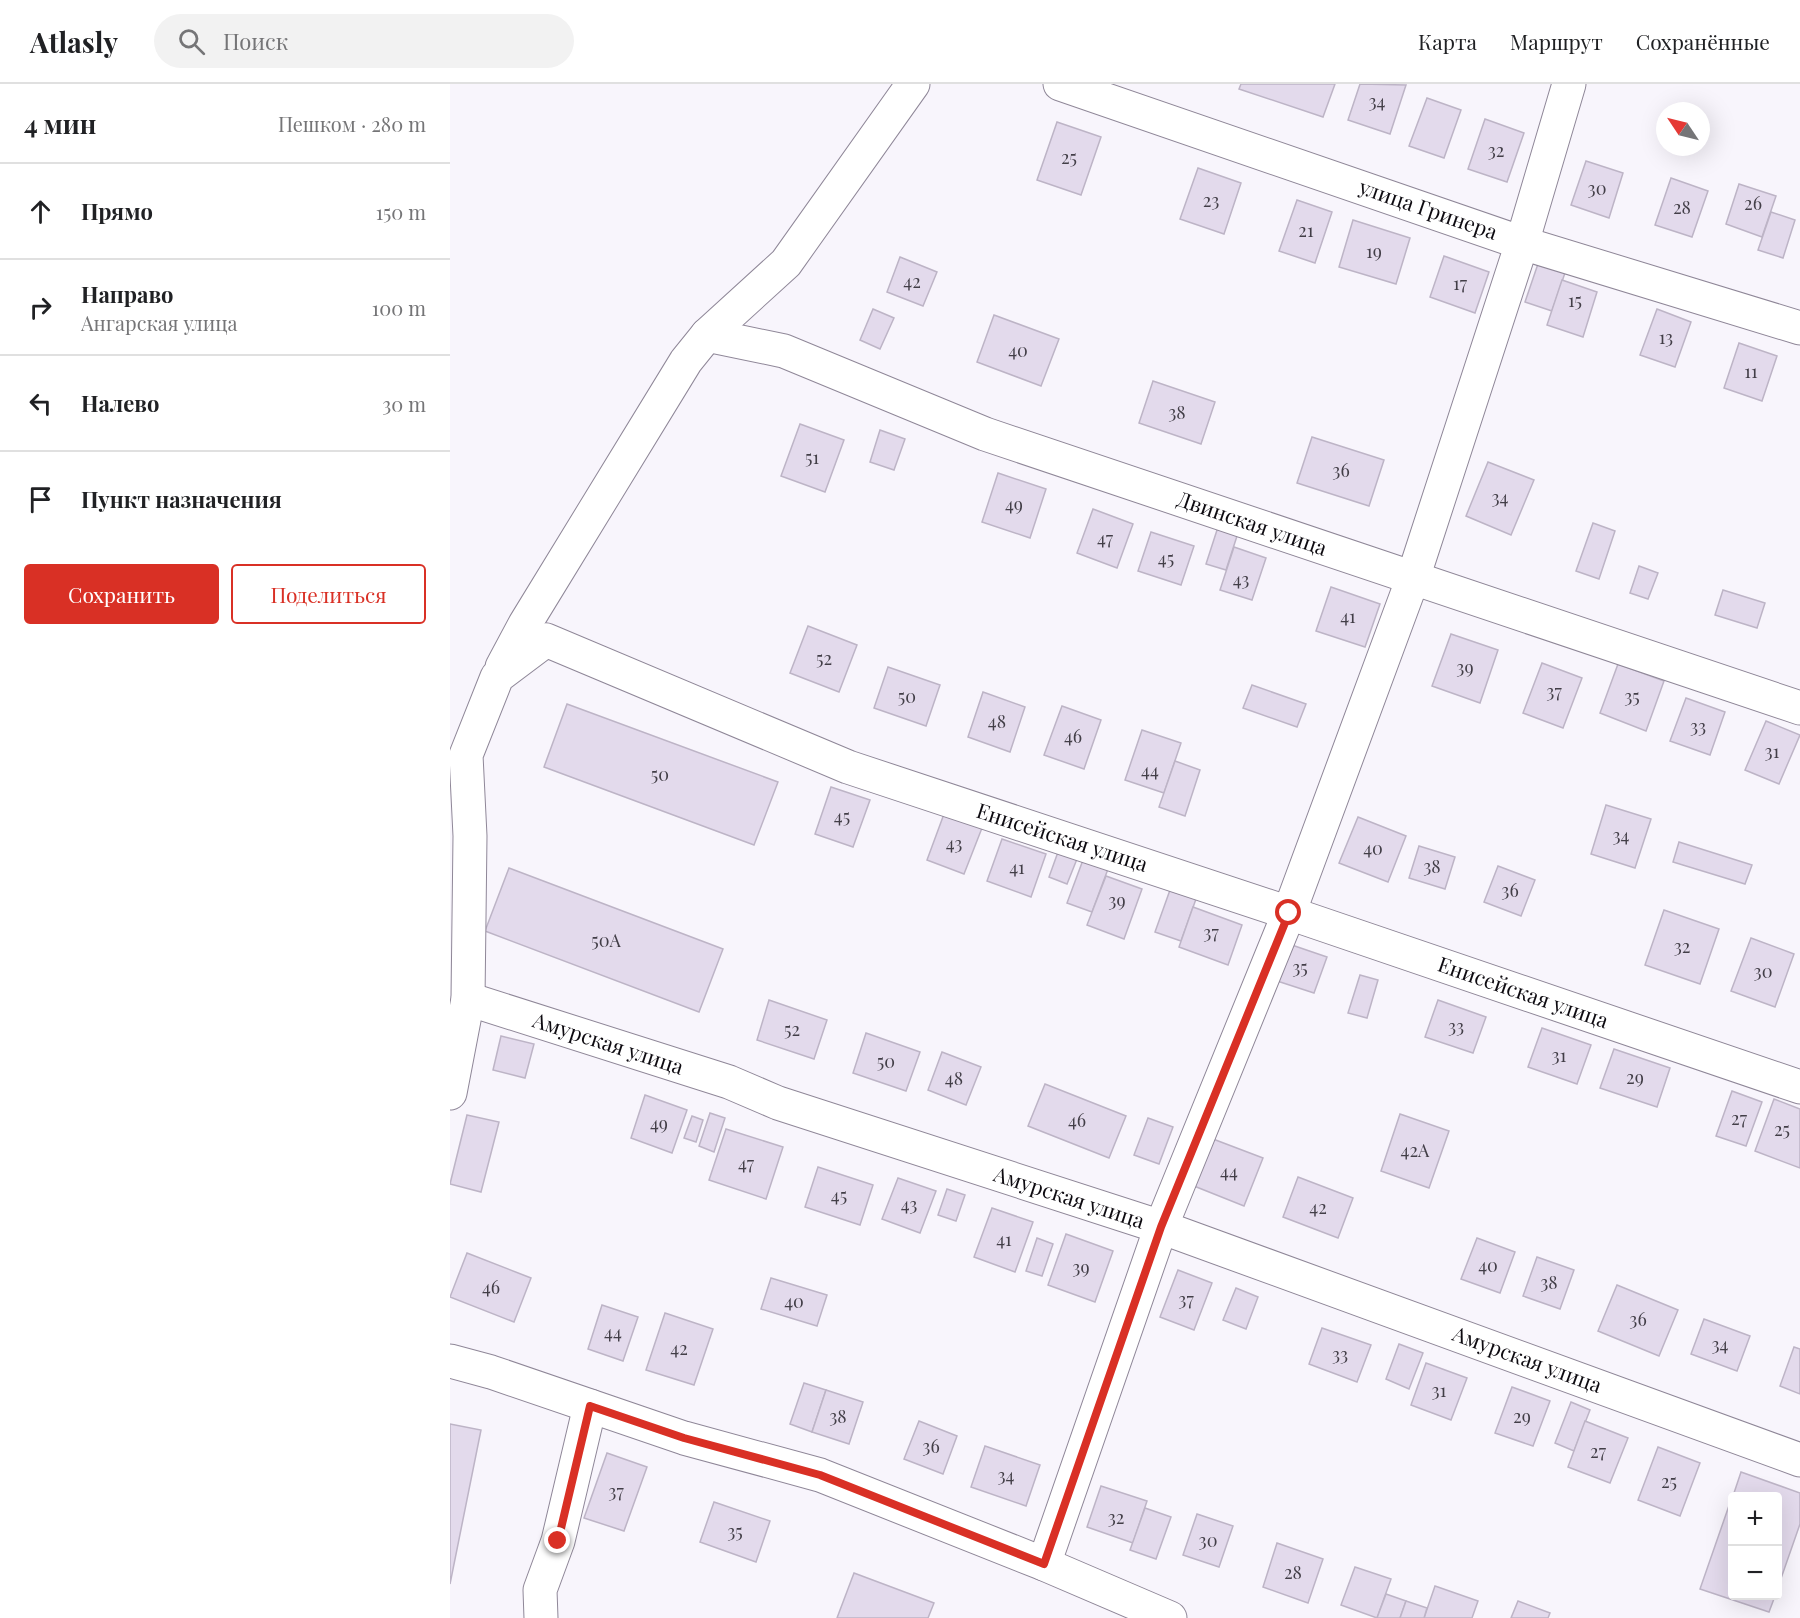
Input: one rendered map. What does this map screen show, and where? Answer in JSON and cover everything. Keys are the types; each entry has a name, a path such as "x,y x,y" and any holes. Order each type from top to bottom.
{"street":[{"path":"450,1093 468,999 460,830 466,755 497,676 525,624 680,370 707,335 786,263 913,84"},
{"name":"улица Гринера","path":"1060,84 1522,243 1800,328"},
{"path":"1044,1564 1161,1227 1289,913 1413,578 1522,243 1569,84"},
{"name":"Двинская улица","path":"707,335 784,351 985,434 1800,708"},
{"name":"Енисейская улица","path":"497,676 546,640 848,767 1289,913 1800,1087"},
{"name":"Амурская улица","path":"468,999 729,1082 778,1103 1161,1227 1800,1460"},
{"path":"450,1361 491,1372 684,1438 820,1475 1044,1564 1170,1618"},
{"path":"541,1618 540,1590 558,1541 590,1406"}],"building":[{"path":"1241,84 1335,84 1323,117 1239,89"},
{"path":"1360,84 1406,85 1390,134 1348,120"},
{"path":"1427,98 1461,110 1444,158 1409,146"},
{"path":"1485,119 1524,133 1507,182 1468,169"},
{"path":"1057,122 1101,137 1081,195 1037,180"},
{"path":"1586,161 1623,173 1609,218 1571,205"},
{"path":"1198,168 1241,183 1224,234 1180,219"},
{"path":"1671,178 1708,191 1692,237 1655,225"},
{"path":"1739,184 1776,196 1762,237 1726,224"},
{"path":"1297,200 1332,212 1315,263 1279,251"},
{"path":"1771,212 1795,220 1783,258 1758,250"},
{"path":"1353,220 1410,238 1396,284 1339,267"},
{"path":"1541,255 1568,264 1552,311 1525,302"},
{"path":"1444,256 1489,272 1475,313 1430,297"},
{"path":"900,257 937,272 923,306 887,292"},
{"path":"1562,280 1597,292 1583,337 1547,325"},
{"path":"873,309 894,318 880,349 860,340"},
{"path":"1657,309 1691,322 1675,367 1640,355"},
{"path":"994,315 1059,339 1041,386 977,362"},
{"path":"1739,343 1777,356 1762,401 1724,388"},
{"path":"1153,381 1215,402 1201,444 1139,423"},
{"path":"800,424 844,440 825,492 781,476"},
{"path":"880,430 905,439 894,470 870,462"},
{"path":"1312,437 1384,460 1369,506 1297,483"},
{"path":"1488,462 1534,480 1511,535 1466,516"},
{"path":"998,473 1046,489 1030,538 982,522"},
{"path":"1093,509 1133,524 1117,568 1077,553"},
{"path":"1593,523 1615,531 1599,579 1576,571"},
{"path":"1218,527 1238,533 1226,570 1206,564"},
{"path":"1151,532 1194,546 1181,585 1138,571"},
{"path":"1234,547 1266,558 1252,600 1220,590"},
{"path":"1639,566 1658,573 1648,599 1630,593"},
{"path":"1331,587 1380,604 1365,647 1316,631"},
{"path":"1723,590 1765,603 1757,628 1715,615"},
{"path":"808,626 857,645 839,692 790,673"},
{"path":"1451,634 1498,650 1480,703 1432,686"},
{"path":"1542,663 1582,678 1563,728 1523,713"},
{"path":"1618,664 1664,681 1646,731 1600,713"},
{"path":"888,667 940,685 926,726 874,708"},
{"path":"1252,685 1306,704 1297,727 1243,708"},
{"path":"983,692 1025,707 1010,752 968,737"},
{"path":"1686,698 1725,712 1710,755 1670,741"},
{"path":"567,704 778,782 754,845 544,767"},
{"path":"1062,706 1101,720 1084,769 1044,755"},
{"path":"1766,721 1800,735 1779,784 1745,770"},
{"path":"1142,730 1181,743 1164,793 1125,780"},
{"path":"1175,761 1200,770 1185,816 1159,807"},
{"path":"831,787 870,800 853,847 815,834"},
{"path":"1606,805 1651,819 1635,868 1591,854"},
{"path":"944,814 982,828 964,874 927,860"},
{"path":"1358,817 1406,836 1388,882 1339,863"},
{"path":"1002,839 1046,854 1031,897 987,881"},
{"path":"1679,842 1752,865 1745,884 1673,862"},
{"path":"1419,846 1455,857 1445,889 1409,878"},
{"path":"1058,852 1077,859 1067,884 1049,877"},
{"path":"1083,860 1108,869 1092,912 1067,903"},
{"path":"1498,866 1535,880 1521,916 1484,902"},
{"path":"509,868 723,949 699,1012 485,931"},
{"path":"1106,876 1142,889 1124,939 1087,925"},
{"path":"1170,890 1196,899 1181,941 1155,932"},
{"path":"1193,907 1242,925 1228,965 1179,947"},
{"path":"1664,910 1719,929 1700,984 1645,965"},
{"path":"1751,938 1794,954 1775,1007 1731,991"},
{"path":"1286,943 1327,957 1314,993 1274,980"},
{"path":"1360,975 1378,980 1367,1018 1348,1013"},
{"path":"769,1000 827,1020 814,1059 757,1040"},
{"path":"1438,1000 1486,1017 1473,1053 1425,1037"},
{"path":"1542,1028 1591,1045 1577,1084 1528,1067"},
{"path":"866,1033 920,1052 906,1091 853,1073"},
{"path":"501,1036 534,1044 525,1078 493,1070"},
{"path":"1614,1049 1670,1068 1657,1107 1600,1088"},
{"path":"942,1052 981,1067 966,1105 928,1090"},
{"path":"1045,1084 1126,1116 1109,1158 1028,1126"},
{"path":"1732,1091 1762,1102 1746,1146 1716,1136"},
{"path":"645,1095 687,1110 672,1153 631,1138"},
{"path":"1774,1099 1800,1109 1800,1168 1755,1151"},
{"path":"710,1113 725,1118 714,1152 699,1146"},
{"path":"1400,1114 1449,1131 1429,1188 1381,1171"},
{"path":"467,1115 499,1122 481,1192 450,1184"},
{"path":"692,1116 703,1120 696,1142 684,1138"},
{"path":"1148,1118 1173,1127 1159,1164 1134,1155"},
{"path":"726,1129 783,1147 766,1199 709,1180"},
{"path":"1213,1139 1263,1158 1244,1206 1194,1186"},
{"path":"818,1167 873,1185 860,1225 805,1207"},
{"path":"1298,1177 1353,1198 1338,1238 1283,1217"},
{"path":"898,1178 936,1191 920,1233 882,1219"},
{"path":"947,1189 965,1195 956,1221 938,1215"},
{"path":"992,1208 1033,1222 1015,1272 974,1257"},
{"path":"1066,1234 1113,1251 1095,1302 1048,1285"},
{"path":"1037,1238 1053,1244 1042,1276 1026,1271"},
{"path":"1477,1238 1515,1252 1500,1293 1461,1279"},
{"path":"467,1253 531,1278 514,1322 450,1297"},
{"path":"1537,1257 1574,1270 1560,1309 1523,1296"},
{"path":"1178,1270 1212,1283 1194,1330 1160,1317"},
{"path":"771,1278 827,1295 817,1326 761,1309"},
{"path":"1617,1285 1678,1310 1659,1356 1598,1331"},
{"path":"1236,1288 1258,1297 1246,1329 1223,1320"},
{"path":"602,1305 638,1317 623,1361 588,1349"},
{"path":"665,1313 713,1329 694,1385 646,1370"},
{"path":"1704,1319 1750,1336 1737,1371 1691,1354"},
{"path":"1322,1328 1371,1345 1357,1382 1309,1364"},
{"path":"1399,1344 1423,1353 1409,1389 1386,1379"},
{"path":"1794,1347 1800,1349 1800,1394 1780,1386"},
{"path":"1426,1363 1467,1378 1451,1420 1411,1405"},
{"path":"804,1383 826,1390 812,1432 790,1424"},
{"path":"1512,1387 1550,1401 1533,1446 1495,1433"},
{"path":"826,1390 863,1402 849,1444 812,1432"},
{"path":"1571,1402 1590,1410 1574,1451 1555,1443"},
{"path":"919,1421 957,1436 943,1474 904,1459"},
{"path":"1585,1421 1628,1438 1610,1483 1568,1467"},
{"path":"450,1424 481,1430 450,1584"},
{"path":"985,1446 1040,1465 1026,1506 971,1487"},
{"path":"1658,1447 1700,1463 1680,1516 1638,1500"},
{"path":"607,1453 647,1467 624,1531 584,1518"},
{"path":"1741,1472 1800,1493 1800,1524 1782,1576 1782,1492 1734,1492"},
{"path":"1101,1486 1147,1501 1133,1543 1087,1527"},
{"path":"714,1502 770,1521 756,1562 700,1542"},
{"path":"1145,1508 1171,1517 1156,1559 1130,1550"},
{"path":"1728,1508 1728,1598 1700,1589"},
{"path":"1197,1514 1233,1526 1219,1567 1183,1555"},
{"path":"1277,1543 1323,1559 1308,1603 1263,1587"},
{"path":"1355,1567 1391,1579 1377,1618 1341,1605"},
{"path":"854,1573 934,1603 928,1618 837,1618"},
{"path":"1435,1586 1478,1601 1472,1618 1424,1618"},
{"path":"1386,1594 1406,1601 1400,1618 1377,1618"},
{"path":"1733,1600 1774,1600 1769,1612"},
{"path":"1406,1601 1427,1608 1424,1618 1400,1618"},
{"path":"1518,1601 1550,1613 1548,1618 1511,1618"}],"route":[{"path":"558,1541 590,1406 684,1438 820,1475 1044,1564 1097,1405 1161,1227 1289,913"}]}
